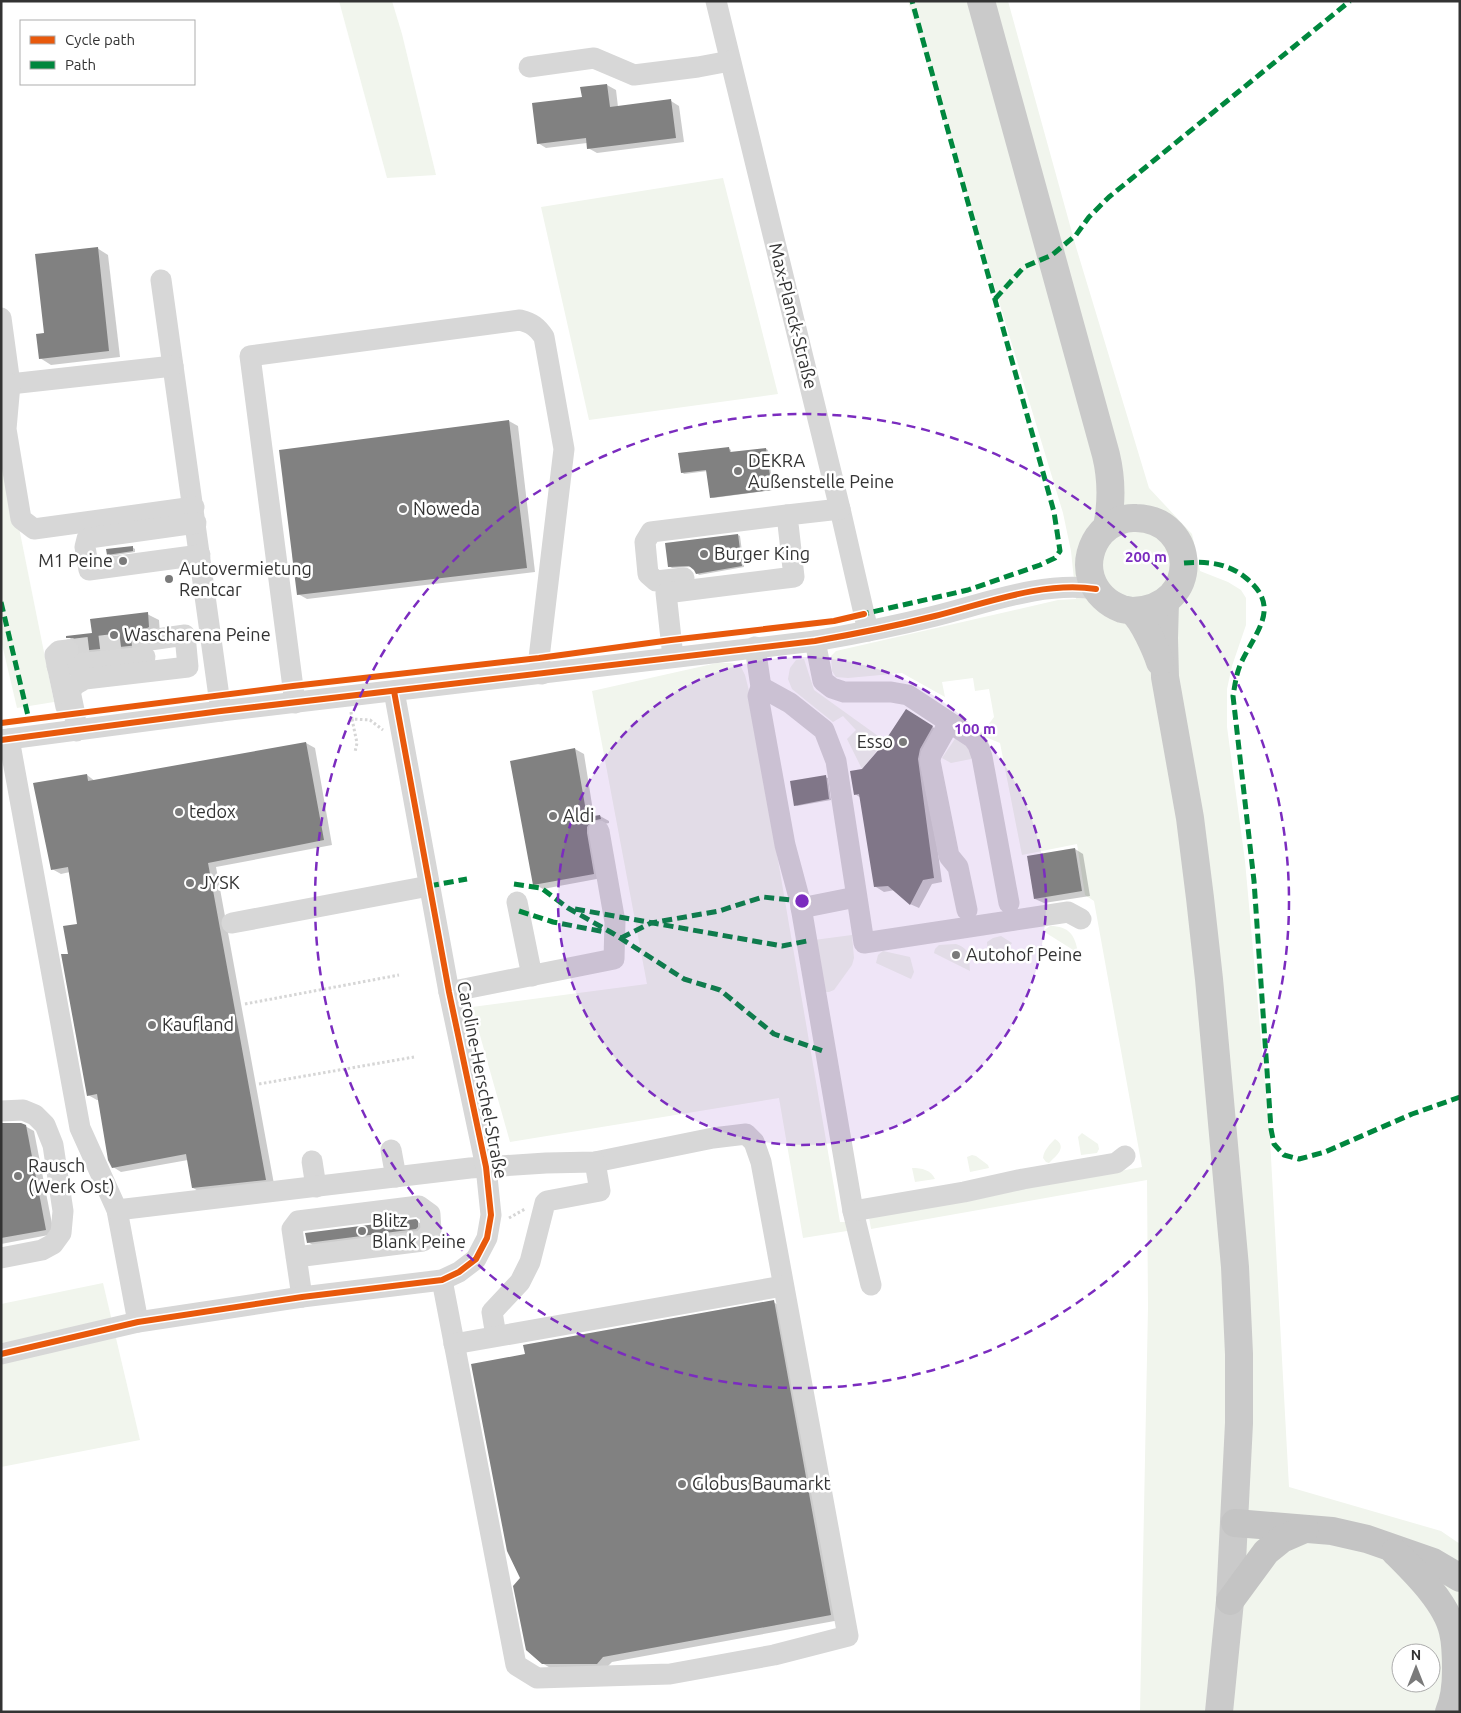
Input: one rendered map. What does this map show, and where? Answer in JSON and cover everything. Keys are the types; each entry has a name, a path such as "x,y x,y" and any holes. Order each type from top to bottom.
{"highway":[{"path":"1235,1523 1332,1531 1367,1539 1433,1562 1460,1578"},
{"path":"1230,1601 1266,1552 1282,1538 1305,1529"},
{"path":"1390,1547 1414,1571 1441,1603 1453,1630 1456,1680 1454,1701 1449,1712"}],"main road":[{"path":"981,1 1106,455 1110,472 1111,490 1111,509 1107,527"},
{"path":"1106,455 1120,487 1144,518"},
{"path":"1144,518 1156,522 1176,538 1184,562 1183,574 1173,594 1165,602 1155,608 1144,611 1132,611 1112,604 1103,598 1096,588 1090,573 1090,556 1096,540 1107,527 1118,521 1144,518"},
{"path":"1165,602 1165,678 1188,809 1210,979 1235,1267 1239,1354 1239,1423 1230,1601 1219,1712"},
{"path":"1132,611 1150,639 1165,678"}],"street":[{"name":"Max-Planck-Straße","path":"716,1 868,631"},
{"path":"528,67 594,58 634,75 730,61"},
{"path":"161,280 221,711"},
{"path":"1,318 10,384 6,429 21,519 34,529 197,532"},
{"path":"295,703 250,356 520,320 536,326 544,337 564,449 538,658 542,674"},
{"path":"10,384 173,366"},
{"path":"725,586 724,578 720,574 656,582 648,574 645,542 651,532 840,509"},
{"path":"673,657 666,593 794,577 786,515"},
{"path":"197,532 89,570 85,547 87,539 197,532"},
{"path":"1035,590 1066,576 1090,556"},
{"path":"138,1322 117,1210 80,1128 5,739 221,711 815,641 908,623 1035,590 1067,586 1096,588"},
{"path":"185,635 188,667 85,679 76,684 70,691 75,715 73,731 63,658 148,648 185,635"},
{"path":"815,641 823,681 832,688 844,692 891,692 908,695 973,738 978,745 982,757 1009,903"},
{"path":"755,647 761,687 758,696 785,845 801,908 853,1211 871,1285"},
{"path":"761,687 790,703 824,730 836,761 864,943 1068,912 1081,919"},
{"name":"Caroline-Herschel-Straße","path":"1,1354 138,1322 302,1297 442,1280 459,1272 476,1259 487,1238 491,1215 486,1167 449,992 394,691"},
{"path":"949,722 931,755 930,761 949,856 958,866 967,910"},
{"path":"449,992 614,959 615,922 599,831"},
{"path":"232,923 429,886"},
{"path":"801,908 856,897"},
{"path":"517,902 532,976"},
{"path":"1,1111 23,1110 35,1115 44,1125 53,1145 63,1211 61,1233 53,1244 42,1250 1,1258"},
{"path":"117,1210 486,1167 595,1162 705,1139 746,1134 754,1142 761,1162 848,1636 774,1655 670,1674 537,1678 516,1666 442,1280"},
{"path":"391,1150 396,1177"},
{"path":"853,1211 1116,1163 1125,1156"},
{"path":"312,1161 316,1187"},
{"path":"496,1336 492,1312 520,1282 530,1262 544,1206 548,1201 600,1191 595,1162"},
{"path":"296,1257 423,1241 431,1231 430,1214 419,1206 298,1221 292,1229 296,1257 302,1297"},
{"path":"454,1344 783,1286"}],"path":[{"path":"348,697 357,743 355,752"},
{"path":"352,719 370,720 384,731 387,738"},
{"path":"245,1004 399,975"},
{"path":"259,1084 414,1058"},
{"path":"491,1215 511,1218 530,1205 544,1206"}],"shaded area":[{"path":"339,1 392,1 402,34 436,175 387,178"},
{"path":"908,1 1008,1 1076,247 1149,488 1192,534 1200,571 1228,582 1241,590 1246,598 1246,625 1232,666 1227,689 1227,727 1245,861 1270,1139 1289,1487 1441,1531 1460,1544 1460,1712 1140,1712 1148,1307 1147,1180 871,1229 869,1217 1142,1167 1094,901 1085,895 1077,844 1022,855 1000,743 983,736 983,732 994,717 989,689 975,691 973,678 942,682 945,697 902,673 848,678 836,677 832,671 831,656 836,651 1058,600 1076,599 1071,551 1063,513"},
{"path":"723,178 778,394 589,420 541,207"},
{"path":"1,438 54,702 17,708 1,640"},
{"path":"804,659 814,690 885,741 862,769 847,739 856,730 843,716 833,722 792,689 788,679 790,668 796,660"},
{"path":"717,663 740,665 749,691 840,1222 846,1222 847,1231 803,1238 779,1098 510,1142 472,1007 647,984 592,691"},
{"path":"957,736 977,750 971,759 951,763 942,758"},
{"path":"1050,926 1057,926 1070,933 1075,941 1078,953 1043,931"},
{"path":"852,935 854,958 852,965 834,990 822,992 814,940"},
{"path":"1001,936 1012,943 997,963 990,963 987,942"},
{"path":"956,944 967,951 970,971 934,953 939,945"},
{"path":"883,951 910,957 914,972 911,979 876,963 878,955"},
{"path":"1082,1133 1098,1144 1099,1149 1097,1153 1081,1155 1078,1137"},
{"path":"1055,1139 1061,1145 1061,1148 1049,1163 1043,1158 1048,1147"},
{"path":"972,1155 988,1165 989,1168 970,1172 967,1157"},
{"path":"912,1168 926,1170 935,1179 915,1182"},
{"path":"103,1283 140,1440 1,1467 1,1304"}],"building":[{"path":"607,84 610,107 671,99 676,138 587,149 586,138 537,144 532,103 582,97 580,87"},
{"path":"98,247 109,351 39,359 36,334 44,333 35,254"},
{"name":"Noweda","path":"509,420 527,568 297,595 279,450"},
{"name":"DEKRA Außenstelle Peine","path":"729,447 730,452 766,448 772,490 710,498 706,470 681,473 678,453"},
{"name":"Burger King","path":"738,534 742,566 696,574 689,566 668,567 665,543"},
{"path":"133,546 133,551 107,555 106,549"},
{"name":"Wascharena Peine","path":"148,612 149,627 139,635 139,645 80,651 78,642 73,638 66,638 66,636 92,633 90,619"},
{"path":"906,709 933,726 920,749 918,759 934,878 923,880 910,905 888,886 874,887 859,794 854,795 850,771 862,769 881,747"},
{"path":"306,742 324,840 208,863 266,1180 192,1188 186,1154 112,1168 108,1160 97,1094 87,1096 61,954 68,954 63,926 77,924 68,867 51,870 33,783 87,774 88,781"},
{"name":"Aldi","path":"575,748 587,817 600,815 601,819 591,821 587,827 594,874 533,885 510,761"},
{"path":"826,775 829,799 794,806 790,781"},
{"path":"1075,848 1082,891 1034,899 1027,856"},
{"name":"Rausch (Werk Ost)","path":"1,1123 21,1123 26,1125 46,1230 1,1238"},
{"path":"416,1219 418,1227 416,1229 307,1243 305,1233"},
{"name":"Globus Baumarkt","path":"774,1300 831,1615 603,1657 597,1664 542,1664 526,1650 513,1586 520,1578 507,1551 471,1364 525,1354 523,1345"}],"tunnel":[{"path":"68,650 150,640"}],"marked path":[{"path":"859,615 968,590 1040,565 1055,558 1060,551 1054,512 912,1"},
{"path":"995,299 1024,267 1052,255 1076,235 1089,217 1109,197 1350,1"},
{"path":"1184,563 1200,562 1232,569 1246,578 1257,589 1263,599 1263,619 1239,667 1233,696 1254,881 1271,1129 1274,1144 1284,1155 1299,1159 1325,1152 1412,1114 1460,1097"},
{"path":"1,602 29,720"},
{"path":"429,886 467,879"},
{"path":"514,884 541,888 568,908 614,934 684,979 720,990 774,1034 826,1052"},
{"path":"621,938 651,923 719,911 763,897 800,901"},
{"path":"575,909 782,946 807,941"},
{"path":"519,911 553,922 605,932"}],"cycle path":[{"path":"1,740 221,711 815,641 905,623 1035,591 1076,587 1096,589"},
{"path":"1,723 834,621 864,614"},
{"path":"1,1354 138,1322 302,1297 442,1280 459,1272 476,1259 487,1238 491,1215 486,1167 449,992 394,691"}],"place":[{"name":"DEKRA Außenstelle Peine","path":"738,471"},
{"name":"Noweda","path":"403,509"},
{"name":"Burger King","path":"704,554"},
{"name":"M1 Peine","path":"123,561"},
{"name":"Autovermietung Rentcar","path":"169,579"},
{"name":"Wascharena Peine","path":"114,635"},
{"name":"Esso","path":"903,742"},
{"name":"tedox","path":"179,812"},
{"name":"Aldi","path":"553,816"},
{"name":"JYSK","path":"190,883"},
{"name":"Autohof Peine","path":"956,955"},
{"name":"Kaufland","path":"152,1025"},
{"name":"Rausch (Werk Ost)","path":"18,1176"},
{"name":"Blitz Blank Peine","path":"362,1231"},
{"name":"Globus Baumarkt","path":"682,1484"}]}
